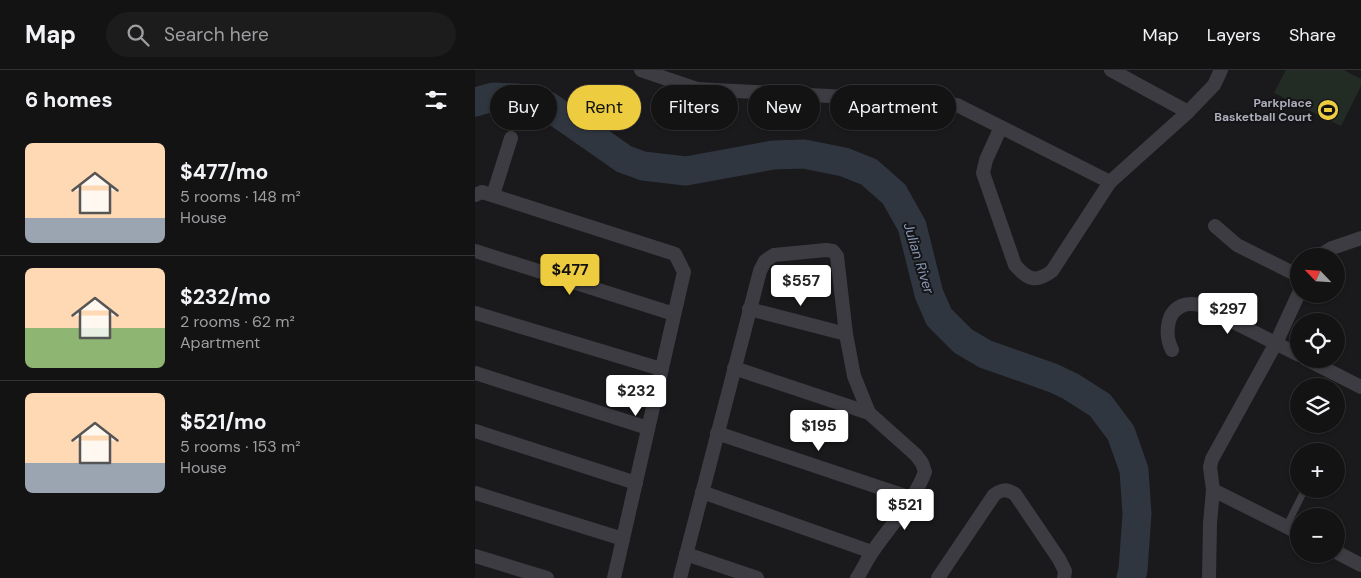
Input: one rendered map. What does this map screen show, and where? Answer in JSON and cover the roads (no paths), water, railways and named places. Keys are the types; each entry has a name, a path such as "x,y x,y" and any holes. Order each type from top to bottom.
{"street":[{"path":"641,70 697,89 957,104 1110,182"},
{"path":"1111,70 1188,112"},
{"path":"1001,127 986,160 983,173 1015,266 1023,275 1032,279 1045,276 1052,271 1110,182 1188,112 1214,85 1221,70"},
{"path":"493,195 511,138"},
{"path":"475,195 482,192 493,195 675,254 683,272 614,578"},
{"path":"1215,226 1237,245 1290,272"},
{"path":"1332,248 1361,238"},
{"path":"680,578 749,309 760,270 765,261 775,255 826,250 833,251 837,256 846,334 854,376 869,413"},
{"path":"475,251 674,314"},
{"path":"1209,578 1213,490 1210,467 1215,453 1276,343 1294,303"},
{"path":"1172,350 1168,342 1167,326 1175,309 1185,304 1200,305 1290,350"},
{"path":"749,309 846,334"},
{"path":"475,313 661,370"},
{"path":"734,368 869,413 916,455 922,463 925,472 921,482 872,552 857,578"},
{"path":"1324,368 1361,387"},
{"path":"475,373 648,428"},
{"path":"475,431 636,482"},
{"path":"717,433 911,498"},
{"path":"941,577 995,495 1001,490 1007,489 1015,494 1059,559 1065,571 1064,578"},
{"path":"1213,490 1290,528"},
{"path":"702,492 872,552"},
{"path":"475,493 623,540"},
{"path":"686,554 757,578"},
{"path":"475,556 547,578"},
{"path":"1345,556 1358,561"}],"lane":[{"path":"1286,526 1300,498"}],"waterway":[{"name":"Julian River","path":"475,102 493,97 518,98 548,106 624,159 643,166 686,171 773,155 804,154 844,162 869,172 894,194 912,226 929,294 939,317 963,341 985,354 1053,378 1070,386 1100,405 1121,433 1134,470 1137,514 1131,578"}],"place":[{"name":"Parkplace Basketball Court","path":"1328,110"}]}
